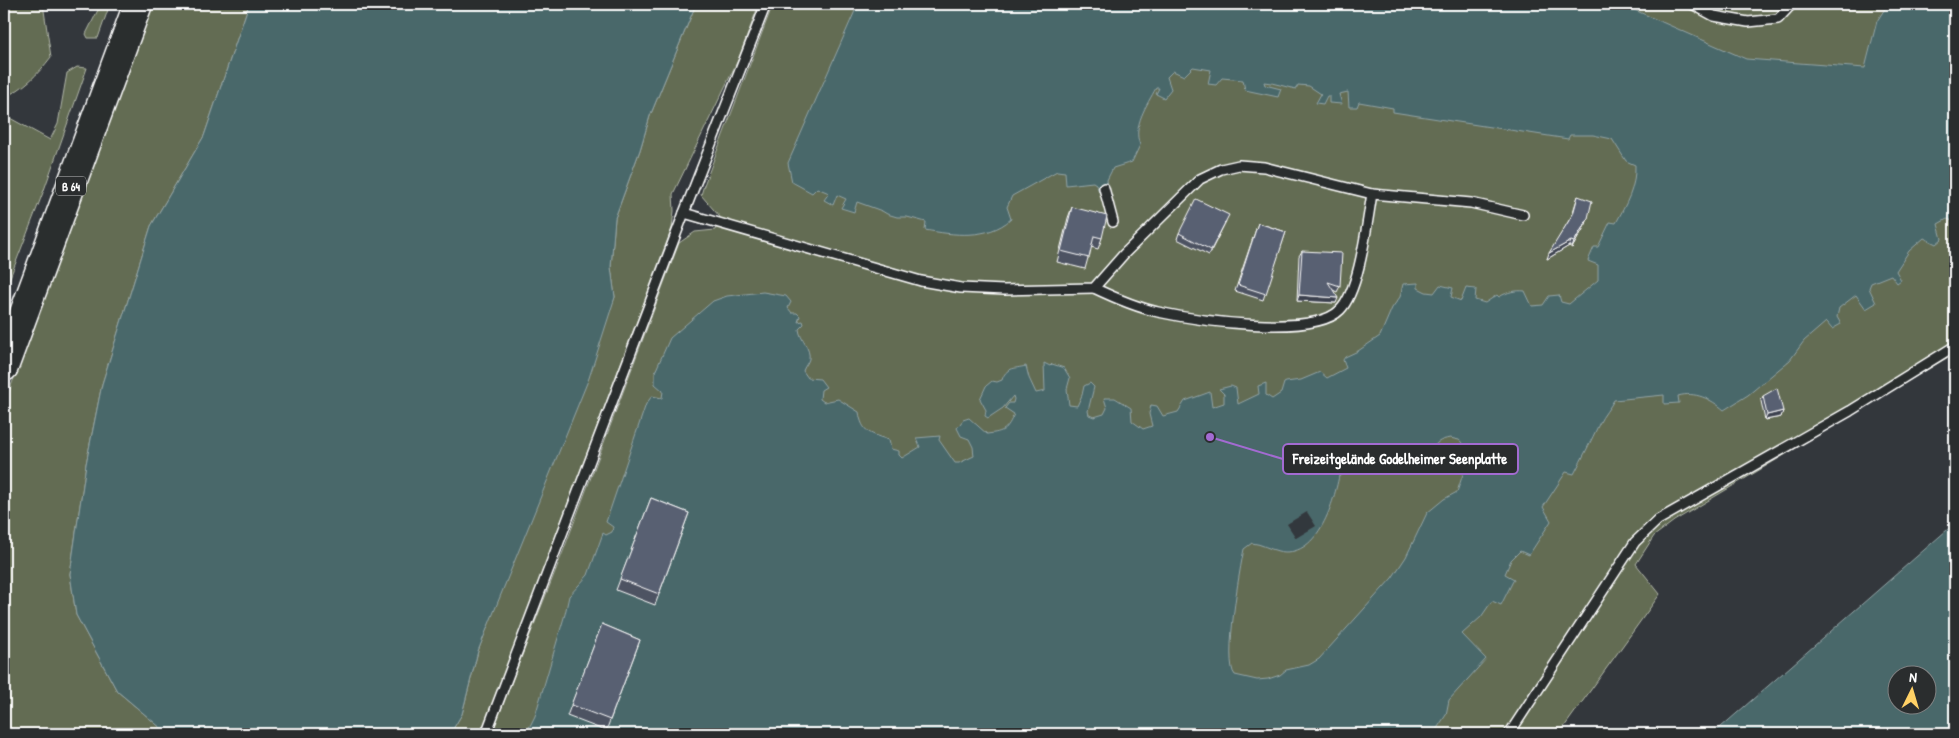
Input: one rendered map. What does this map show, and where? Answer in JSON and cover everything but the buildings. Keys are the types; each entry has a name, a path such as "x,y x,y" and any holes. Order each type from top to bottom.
{"main road":[{"name":"B 64","path":"4,367 138,4"}],"lane":[{"path":"486,734 684,213 766,4"},
{"path":"1692,4 1714,16 1748,22 1778,19 1792,4"},
{"path":"1094,288 1124,254 1200,179 1221,169 1239,165 1264,167 1372,194 1471,203 1523,214"},
{"path":"1104,188 1113,222"},
{"path":"684,213 922,281 961,288 1004,290 1094,288 1120,301 1158,312 1235,324 1277,326 1330,317 1340,310 1348,300 1358,266 1372,194"},
{"path":"1509,734 1634,542 1645,530 1666,516 1850,411 1955,346"}],"green space":[{"path":"4,4 43,4 51,57 30,80 18,90 4,97"},
{"path":"101,4 110,4 98,38 88,38 86,34"},
{"path":"152,4 249,4 204,136 151,226 102,384 86,464 70,574 76,615 117,691 168,734 4,734 4,405"},
{"path":"696,4 759,4 738,60 673,194 672,228 481,734 450,734 462,714 478,651 615,297 611,267 615,218 640,150 650,116"},
{"path":"773,4 1955,4 1955,353 1674,521 1654,536 1636,564 1660,594 1559,734 491,734 564,549 679,243 695,232 715,230 720,217 701,195"},
{"path":"77,67 87,68 44,190 4,293 4,118 8,117 50,140 58,124 67,73"}],"water":[{"path":"249,4 696,4 650,116 640,150 615,218 611,267 615,297 589,378 478,651 462,714 450,734 168,734 117,691 76,615 70,574 86,464 102,384 151,226 204,136"},
{"path":"858,4 1621,4 1746,59 1865,68 1877,21 1888,4 1955,4 1955,220 1947,219 1938,224 1942,239 1936,244 1924,238 1909,251 1896,271 1901,280 1897,283 1891,275 1871,283 1869,288 1876,303 1866,309 1856,295 1839,308 1837,317 1841,324 1832,329 1826,322 1804,341 1790,360 1748,395 1724,410 1714,402 1697,395 1678,396 1679,403 1664,404 1664,395 1614,400 1574,474 1566,472 1543,507 1551,521 1529,555 1520,551 1511,560 1505,574 1514,579 1501,605 1492,601 1481,617 1462,634 1486,659 1449,700 1446,715 1434,733 1431,734 526,734 535,716 569,596 588,575 603,533 606,535 612,532 613,527 606,522 646,404 652,396 662,398 663,391 655,384 655,372 670,338 713,301 727,296 763,292 786,296 791,302 788,308 792,313 797,313 800,316 798,322 803,321 804,324 799,329 809,355 803,371 808,378 820,379 826,387 821,390 820,399 824,402 838,399 859,412 865,429 872,434 889,440 891,449 899,451 899,455 902,458 920,447 916,438 940,436 939,440 955,463 959,463 974,456 973,447 969,439 961,436 957,428 963,420 969,418 987,434 1001,431 1009,424 1014,414 1005,408 1009,403 1013,403 1013,396 1003,408 988,418 985,416 986,410 980,399 986,386 992,381 1002,380 1008,371 1014,368 1026,366 1036,393 1045,391 1044,363 1064,368 1070,378 1067,389 1069,405 1077,406 1084,386 1090,383 1094,387 1088,411 1089,415 1094,417 1104,414 1107,408 1104,398 1115,398 1131,408 1132,421 1143,429 1152,426 1149,414 1151,405 1157,406 1163,416 1178,412 1185,401 1210,392 1212,407 1224,403 1224,394 1219,389 1231,386 1236,388 1238,404 1259,394 1258,386 1266,383 1266,395 1272,399 1281,393 1286,382 1301,380 1320,372 1327,378 1346,368 1343,360 1345,357 1358,351 1380,336 1392,308 1400,297 1403,284 1418,283 1418,288 1434,293 1440,285 1453,288 1451,297 1461,301 1466,288 1476,289 1475,300 1485,303 1497,295 1499,297 1515,291 1525,291 1532,306 1543,305 1549,296 1559,295 1561,302 1569,304 1598,280 1598,265 1588,261 1594,247 1598,247 1610,222 1616,223 1627,202 1635,173 1635,165 1626,161 1612,139 1593,135 1570,135 1568,139 1393,112 1393,108 1359,102 1357,107 1349,107 1348,92 1339,94 1342,104 1329,103 1329,96 1327,96 1323,104 1316,103 1321,94 1309,86 1298,85 1296,89 1264,82 1265,85 1281,89 1278,97 1245,90 1243,80 1222,78 1216,85 1208,84 1211,70 1193,67 1184,76 1173,71 1167,77 1171,89 1164,98 1156,94 1159,88 1156,88 1139,123 1138,138 1140,145 1132,162 1113,168 1107,180 1109,192 1100,194 1096,184 1093,182 1066,185 1065,172 1057,171 1012,196 1007,207 1011,219 1002,226 981,233 958,234 925,230 926,222 907,217 897,217 857,202 854,212 841,208 846,199 837,195 833,205 824,200 829,193 817,188 812,193 792,182 788,163","holes":["1450,438 1459,440 1469,449 1457,492 1444,499 1427,513 1406,557 1392,578 1319,659 1309,665 1286,670 1280,675 1268,679 1257,680 1235,675 1232,667 1232,635 1236,594 1244,549 1252,543 1278,551 1292,552 1303,547 1313,539 1321,528 1332,501 1339,476 1372,466 1394,456 1400,455 1413,459 1432,452 1436,444 1441,441"]},
{"path":"1955,523 1955,734 1713,734"}],"pier":[{"path":"1307,512 1316,526 1296,538 1287,524"}],"place":[{"name":"Freizeitgelände Godelheimer Seenplatte","path":"1210,437"}]}
